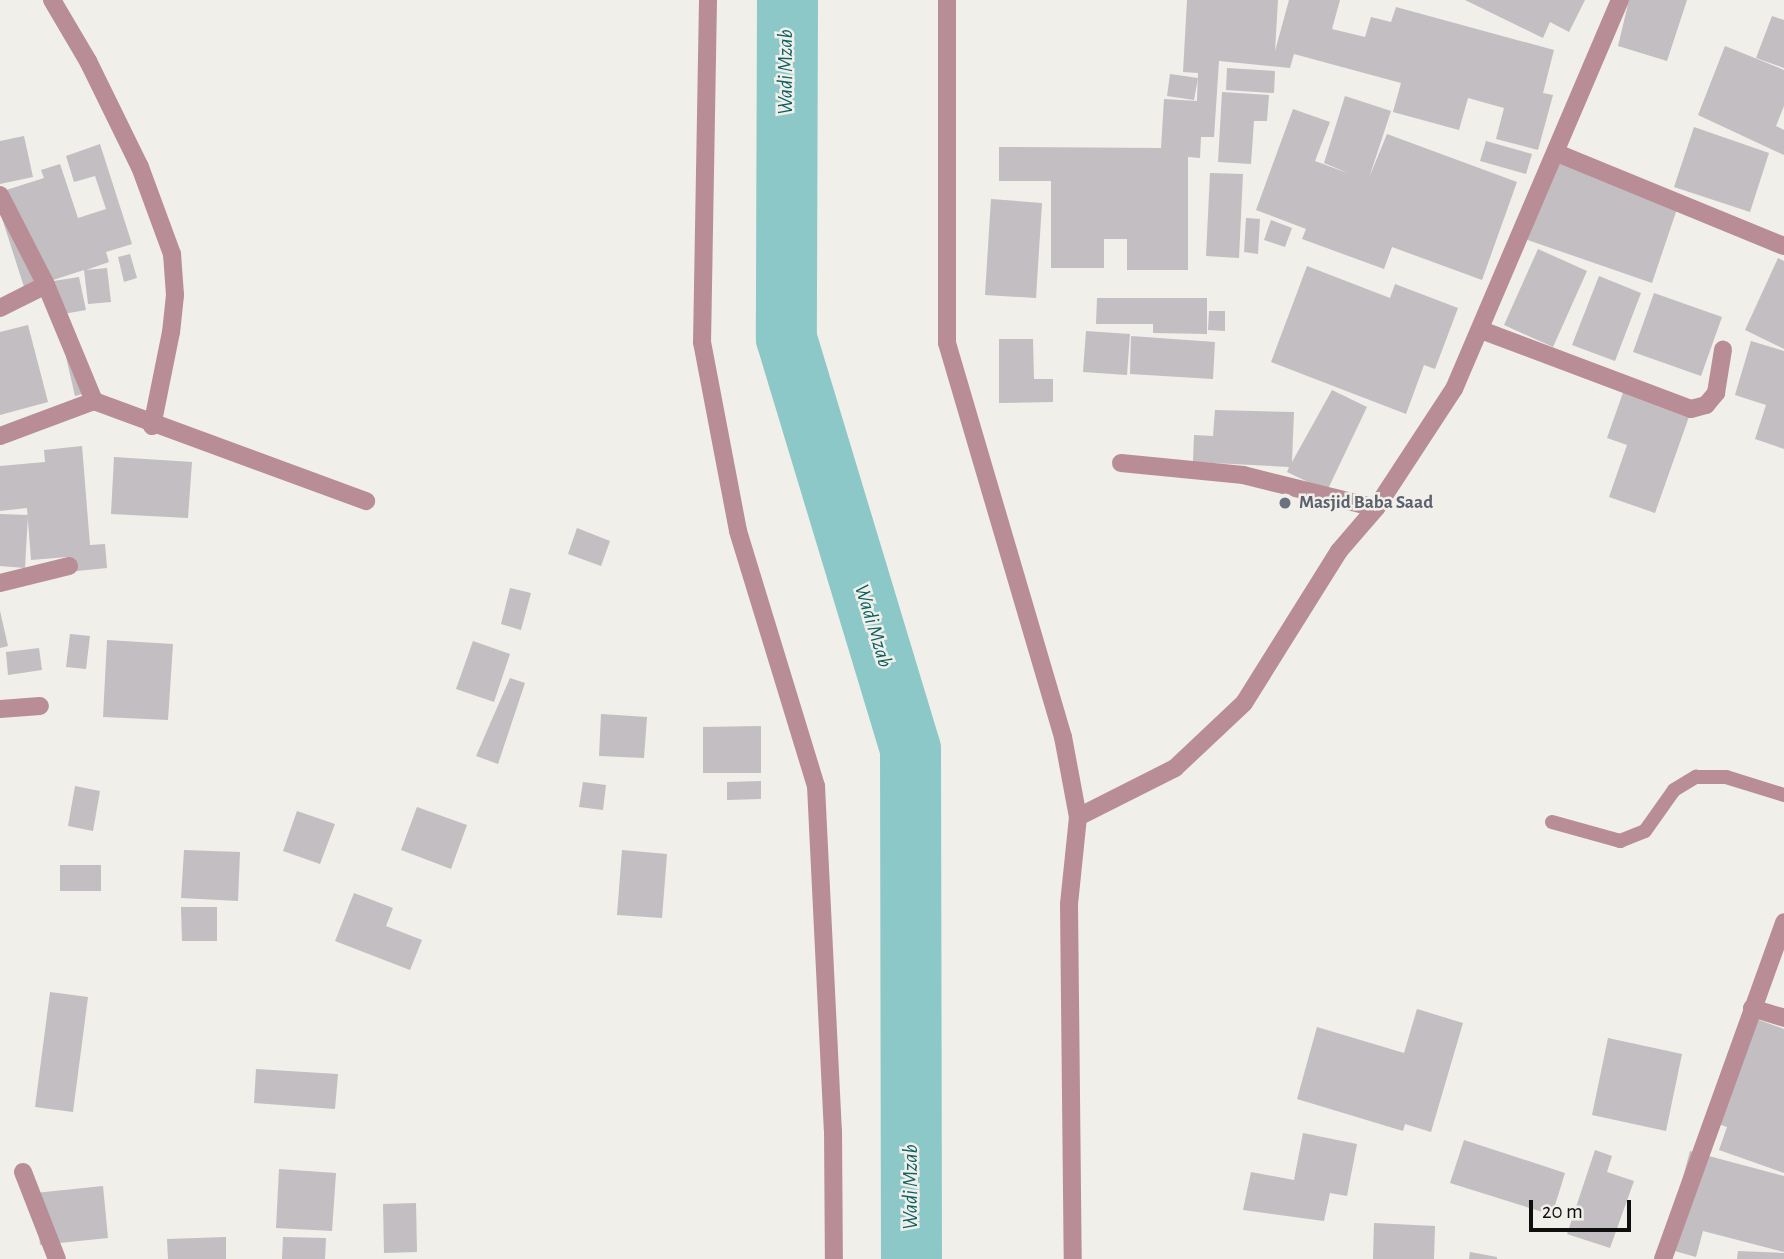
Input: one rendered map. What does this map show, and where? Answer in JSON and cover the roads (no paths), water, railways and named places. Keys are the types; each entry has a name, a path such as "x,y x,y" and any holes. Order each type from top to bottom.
{"street":[{"path":"52,0 88,61 140,167 172,254 175,295 171,332 152,426"},
{"path":"708,0 702,342 738,531 816,786 834,1130 834,1259"},
{"path":"947,0 947,343 1063,737 1078,817 1069,904 1073,1259"},
{"path":"1078,817 1175,768 1244,703 1339,551 1376,508 1454,389 1557,153 1620,0"},
{"path":"1557,153 1784,246"},
{"path":"0,195 46,285 94,401"},
{"path":"0,308 46,285"},
{"path":"1481,330 1691,409 1706,405 1717,393 1723,350"},
{"path":"0,436 94,401 152,426 366,501"},
{"path":"1121,463 1243,475 1376,508"},
{"path":"0,583 69,566"},
{"path":"0,709 40,706"},
{"path":"1663,1259 1784,922"},
{"path":"1752,1008 1784,1018"},
{"path":"23,1172 57,1259"}],"lane":[{"path":"1552,822 1620,841 1645,831 1674,790 1696,777 1726,777 1784,795"}],"waterway":[{"name":"Wadi Mzab","path":"787,0 786,338 910,749 911,1259"}],"place":[{"name":"Masjid Baba Saad","path":"1285,503"}]}
